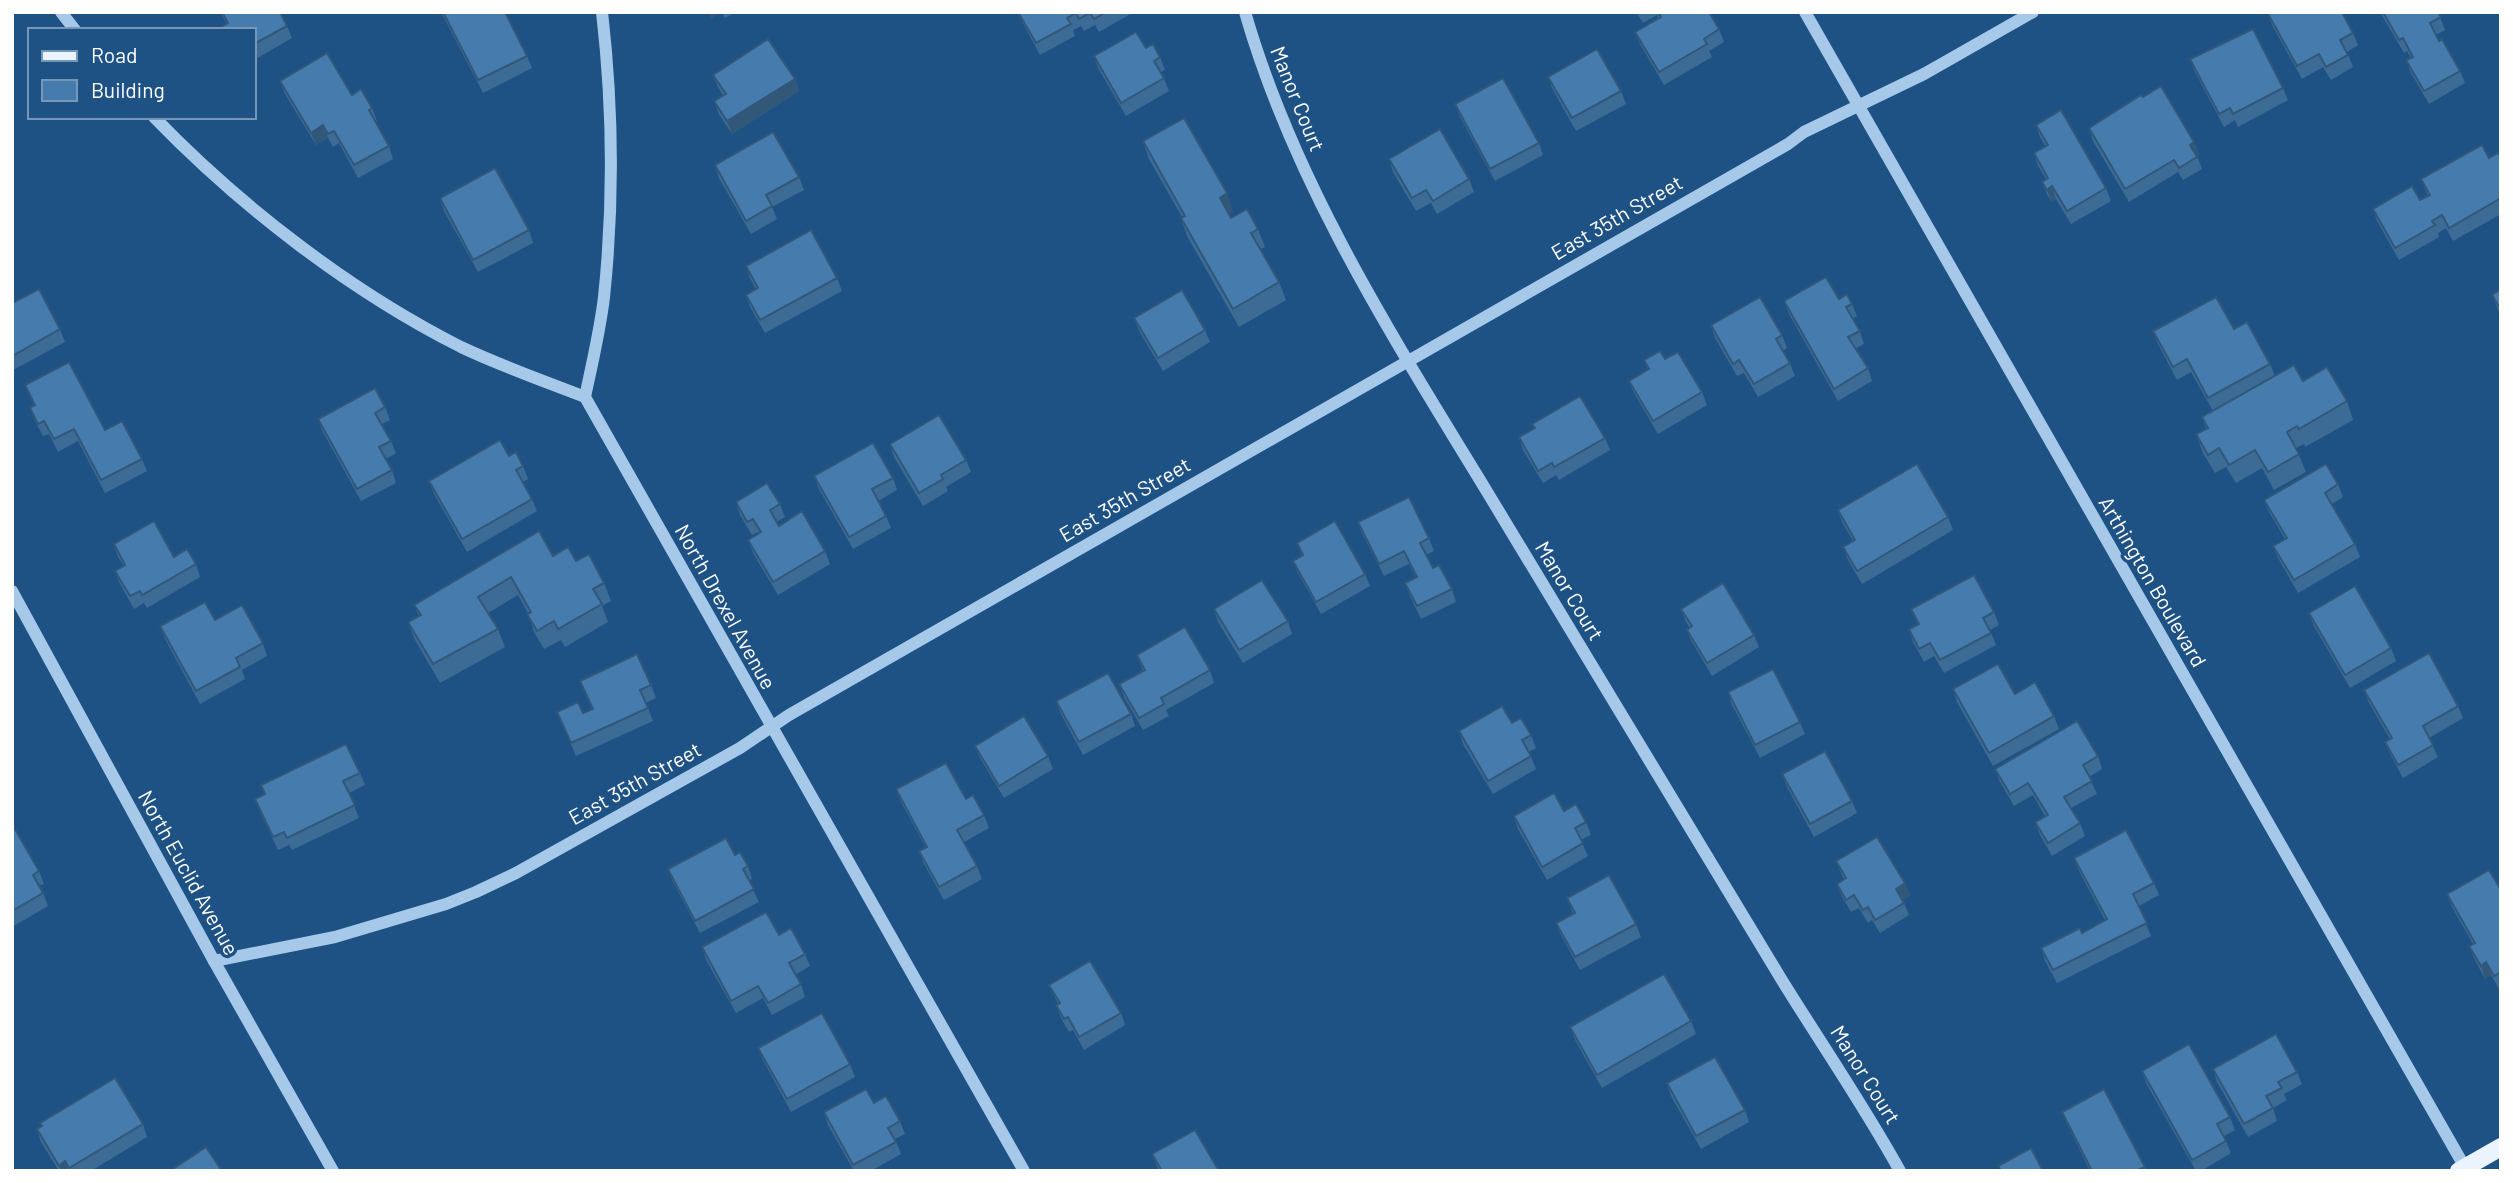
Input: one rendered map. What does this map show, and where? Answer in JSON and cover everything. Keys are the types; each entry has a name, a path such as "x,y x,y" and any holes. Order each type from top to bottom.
{"main road":[{"path":"2463,1170 2501,1147"}],"street":[{"path":"61,12 73,28"},
{"path":"156,119 212,174 254,209 298,244 364,289 459,346 585,397 602,313 610,219 611,109 602,12"},
{"name":"Manor Court","path":"1245,12 1259,60 1302,163 1352,263 1407,360 1790,992 1864,1106 1900,1171"},
{"name":"Arthington Boulevard","path":"1805,12 2463,1170"},
{"name":"East 35th Street","path":"214,961 335,937 446,904 516,873 740,748 789,715 1787,144 1812,127 1924,74 2033,12"},
{"name":"North Drexel Avenue","path":"585,397 1024,1171"},
{"name":"North Euclid Avenue","path":"12,591 214,961 333,1171"}],"building":[{"path":"222,12 280,12 287,26 256,43 256,28 220,28 228,23"},
{"path":"443,12 505,12 527,56 478,80"},
{"path":"1018,12 1106,12 1094,19 1090,13 1079,19 1076,13 1067,18 1071,24 1036,43"},
{"path":"1658,12 1709,12 1719,29 1704,39 1707,44 1659,72 1635,32 1661,17"},
{"path":"2267,12 2342,12 2353,33 2340,40 2348,55 2326,67 2319,54 2297,66"},
{"path":"2383,12 2438,12 2441,17 2430,23 2460,71 2424,91 2406,60 2413,57 2403,38 2399,40"},
{"path":"2253,29 2283,88 2233,114 2230,108 2219,114 2190,59"},
{"path":"1136,32 1146,48 1153,44 1160,57 1154,61 1164,78 1121,103 1094,56"},
{"path":"768,39 795,79 727,121 714,101 726,94 713,75"},
{"path":"1597,49 1621,91 1572,118 1548,77"},
{"path":"327,53 352,95 361,89 389,146 354,165 334,131 328,134 323,125 311,133 280,81"},
{"path":"1503,78 1539,143 1490,169 1455,104"},
{"path":"2161,86 2194,142 2190,145 2197,157 2179,168 2174,160 2125,189 2089,128 2141,95 2143,97"},
{"path":"2061,110 2106,188 2067,211 2052,186 2047,190 2042,182 2048,178 2034,153 2048,145 2036,125"},
{"path":"1184,118 1227,193 1220,198 1231,218 1247,209 1258,229 1251,233 1279,282 1233,309 1181,218 1185,216 1143,141"},
{"path":"1440,129 1469,179 1433,201 1426,190 1412,198 1389,159"},
{"path":"773,132 799,177 766,195 772,206 746,221 715,165"},
{"path":"2482,145 2489,158 2498,153 2501,157 2501,198 2449,228 2442,215 2432,221 2435,225 2395,248 2373,209 2412,186 2420,200 2430,195 2421,179"},
{"path":"495,168 529,230 473,260 440,198"},
{"path":"811,230 837,278 760,320 746,295 758,288 746,266"},
{"path":"1826,277 1839,299 1847,294 1852,304 1846,307 1860,331 1848,337 1868,368 1834,389 1784,301"},
{"path":"39,289 60,329 12,356 12,303"},
{"path":"2501,289 2501,310 2492,295"},
{"path":"1182,290 1205,330 1158,358 1134,318"},
{"path":"1760,297 1782,335 1776,339 1790,363 1754,384 1739,360 1733,364 1711,325"},
{"path":"2216,297 2234,329 2247,322 2270,364 2208,398 2187,359 2173,367 2153,331"},
{"path":"1660,351 1665,359 1678,352 1702,392 1653,421 1629,381 1649,369 1644,360"},
{"path":"69,362 105,430 122,421 142,459 101,480 74,429 54,439 44,421 38,424 30,408 35,405 25,385"},
{"path":"2294,365 2303,381 2327,367 2347,401 2299,429 2297,426 2287,432 2299,454 2268,472 2255,450 2229,465 2219,448 2208,455 2196,434 2208,428 2202,417"},
{"path":"375,388 385,407 375,413 391,441 379,447 392,470 357,489 318,419"},
{"path":"1580,396 1605,438 1554,467 1552,463 1538,471 1519,437 1535,428 1532,424"},
{"path":"939,415 966,460 941,475 943,479 919,493 890,444"},
{"path":"500,440 509,456 516,452 523,466 516,470 532,499 462,539 429,481"},
{"path":"873,443 893,478 872,489 886,516 849,537 814,476"},
{"path":"1917,464 1948,517 1857,571 1843,547 1855,540 1838,510"},
{"path":"2326,464 2338,484 2325,493 2355,544 2294,580 2273,546 2287,538 2264,500"},
{"path":"767,483 780,504 770,510 779,526 802,511 825,551 773,582 748,540 761,532 753,519 747,522 736,502"},
{"path":"1409,497 1429,538 1420,543 1433,568 1439,565 1452,589 1417,606 1405,583 1417,577 1404,551 1379,564 1358,522"},
{"path":"154,521 174,557 187,549 196,564 142,595 140,591 130,596 115,571 125,565 114,544"},
{"path":"1335,521 1365,574 1316,602 1293,561 1303,555 1297,543"},
{"path":"539,531 553,556 568,547 576,561 589,554 604,583 593,589 602,604 558,629 554,621 537,631 527,614 531,612 511,577 478,597 498,629 433,664 408,622 421,615 414,605"},
{"path":"1974,575 1994,612 1983,618 1991,633 1940,660 1930,643 1919,649 1909,629 1919,624 1911,609"},
{"path":"1262,580 1288,621 1239,650 1214,609"},
{"path":"1723,583 1754,635 1707,663 1687,630 1692,626 1681,609"},
{"path":"2355,586 2391,648 2345,675 2309,613"},
{"path":"205,602 215,620 242,605 263,643 236,658 240,667 196,691 160,626"},
{"path":"1185,627 1210,670 1161,698 1164,704 1139,718 1119,684 1145,670 1137,655"},
{"path":"2429,653 2458,706 2423,726 2433,745 2398,765 2385,742 2392,738 2364,690"},
{"path":"637,654 651,685 640,690 648,708 571,743 557,712 578,702 583,713 593,709 580,681"},
{"path":"1998,664 2015,694 2035,682 2054,716 1989,753 1953,689"},
{"path":"1773,669 1800,722 1755,745 1728,692"},
{"path":"1108,673 1131,714 1079,742 1056,701"},
{"path":"1502,706 1512,723 1521,718 1531,735 1522,740 1531,756 1488,781 1459,731"},
{"path":"1024,716 1048,756 999,786 975,746"},
{"path":"2077,721 2098,756 2083,765 2092,781 2064,797 2080,823 2048,843 2035,822 2048,815 2028,783 2010,794 1995,769"},
{"path":"346,744 360,773 343,781 355,805 287,838 284,832 273,837 255,799 265,794 261,785"},
{"path":"1825,751 1852,801 1810,824 1782,774"},
{"path":"946,763 966,799 973,795 984,815 957,830 977,866 939,887 919,851 927,847 896,789"},
{"path":"1554,793 1564,811 1576,804 1586,822 1575,828 1583,843 1542,867 1514,816"},
{"path":"12,824 39,871 33,875 43,893 12,911"},
{"path":"2126,830 2154,883 2133,894 2147,923 2053,970 2041,948 2080,928 2082,933 2107,919 2074,858"},
{"path":"1877,837 1905,883 1896,889 1904,903 1875,920 1868,907 1863,910 1854,895 1846,900 1837,884 1846,878 1836,861"},
{"path":"726,838 735,855 740,852 748,866 743,869 754,889 695,921 668,869"},
{"path":"2489,870 2501,890 2501,972 2494,976 2486,962 2481,966 2469,946 2475,943 2447,894"},
{"path":"1609,875 1636,924 1575,957 1556,923 1575,913 1567,898"},
{"path":"766,912 779,935 791,928 805,954 789,963 801,984 768,1003 758,986 731,1001 702,947"},
{"path":"1090,961 1121,1013 1079,1037 1068,1017 1064,1019 1056,1005 1060,1003 1049,985"},
{"path":"1664,974 1691,1021 1597,1075 1570,1027"},
{"path":"822,1013 850,1064 787,1099 758,1048"},
{"path":"2276,1034 2297,1072 2278,1082 2282,1088 2266,1096 2273,1108 2244,1124 2213,1069"},
{"path":"2189,1044 2230,1117 2217,1124 2226,1141 2192,1160 2142,1071"},
{"path":"1715,1057 1745,1110 1696,1136 1667,1083"},
{"path":"115,1078 143,1124 69,1168 65,1161 59,1166 37,1129 42,1126 40,1123"},
{"path":"866,1089 874,1103 886,1096 900,1121 888,1128 896,1142 853,1165 824,1112"},
{"path":"2104,1089 2145,1167 2140,1169 2141,1171 2092,1171 2062,1112"},
{"path":"1195,1130 1219,1171 1162,1171 1152,1154"},
{"path":"206,1147 222,1171 170,1171"},
{"path":"2031,1148 2043,1171 2001,1171 1998,1166"}]}
